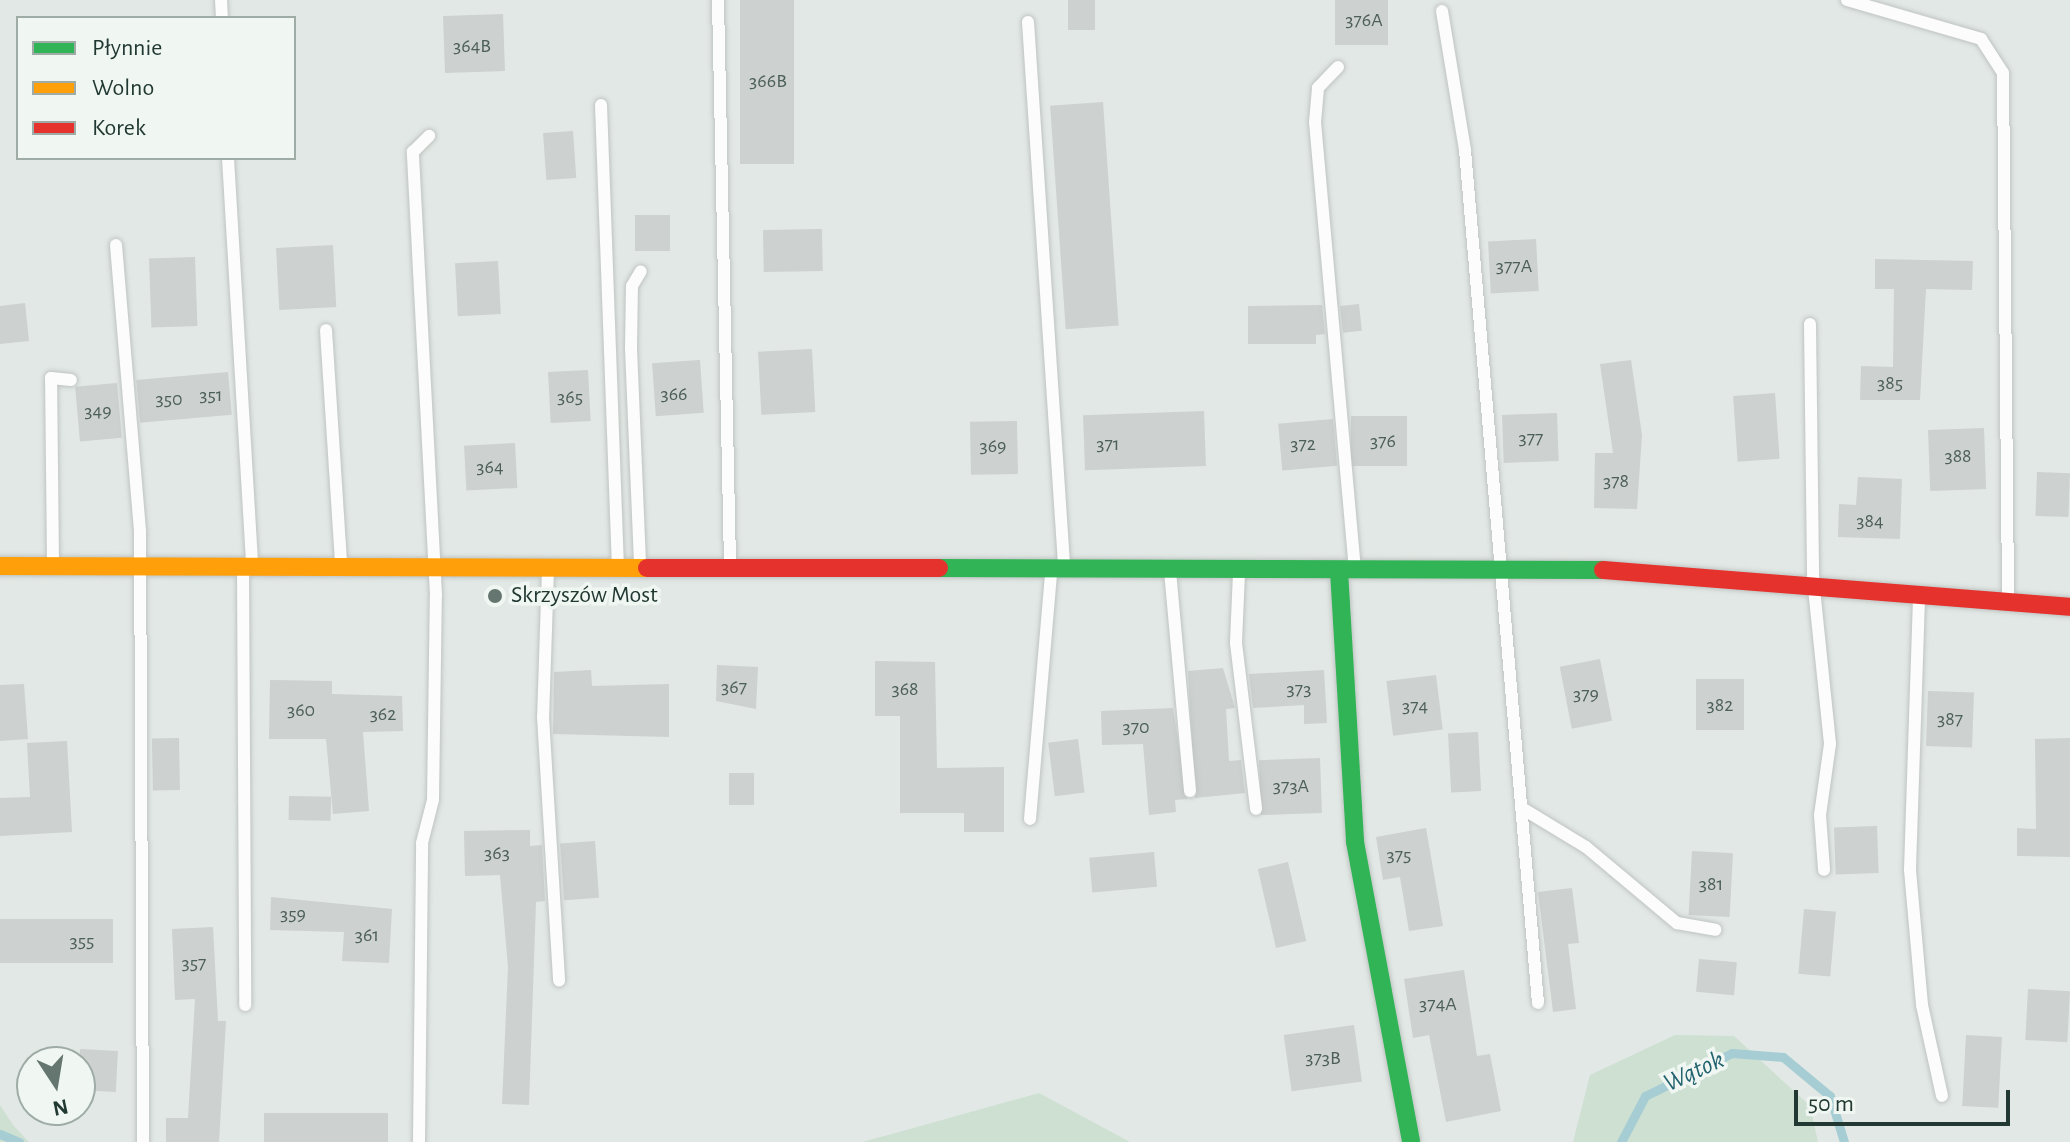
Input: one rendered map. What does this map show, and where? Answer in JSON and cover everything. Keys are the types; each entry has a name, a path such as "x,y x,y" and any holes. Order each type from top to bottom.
{"street":[{"path":"0,566 549,566 1058,572 1504,570 1813,579 2070,607"},
{"path":"1347,571 1355,842 1411,1142"}],"lane":[{"path":"718,0 730,568"},
{"path":"1847,0 1981,39 2003,73 2009,600"},
{"path":"1442,11 1465,150 1525,810 1523,880 1538,1003"},
{"path":"1028,22 1058,572 1030,819"},
{"path":"1338,67 1318,88 1315,122 1347,571"},
{"path":"601,105 618,567"},
{"path":"419,1142 436,566 413,152 429,136"},
{"path":"228,160 248,565 245,1005"},
{"path":"116,245 138,566 143,1142"},
{"path":"641,271 632,286 631,348 641,567"},
{"path":"1810,324 1813,579 1830,744 1820,815 1824,870"},
{"path":"326,330 342,566"},
{"path":"53,566 51,378 71,380"},
{"path":"549,566 543,717 559,981"},
{"path":"1170,571 1190,791"},
{"path":"1239,571 1236,643 1256,809"},
{"path":"1920,589 1910,870 1922,1005 1942,1096"},
{"path":"1525,810 1586,847 1677,923 1715,930"}],"green space":[{"path":"1675,1035 1734,1036 1810,1106 1818,1142 1573,1142 1590,1075"},
{"path":"1039,1093 1130,1142 862,1142 899,1132"},
{"path":"0,1105 13,1125 29,1142 0,1142"}],"building":[{"path":"740,0 794,0 794,164 740,164"},
{"path":"1068,0 1095,0 1095,30 1068,30"},
{"path":"1335,0 1388,0 1388,45 1335,45"},
{"path":"503,14 505,71 445,73 443,16"},
{"path":"1103,102 1119,325 1066,329 1050,106"},
{"path":"573,131 576,178 546,180 543,133"},
{"path":"635,215 670,215 670,251 635,251"},
{"path":"822,229 823,271 764,272 763,230"},
{"path":"1536,239 1539,291 1491,293 1488,242"},
{"path":"333,245 336,307 279,310 276,248"},
{"path":"195,257 197,326 151,328 149,259"},
{"path":"1875,259 1973,261 1972,290 1926,289 1920,400 1860,400 1861,366 1893,367 1894,289 1875,289"},
{"path":"498,261 501,314 458,316 455,263"},
{"path":"25,303 29,341 0,344 0,306"},
{"path":"1359,304 1362,331 1343,333 1340,306"},
{"path":"1322,305 1325,334 1316,335 1316,344 1248,344 1248,306"},
{"path":"812,349 815,412 761,415 758,352"},
{"path":"700,360 704,413 656,416 652,363"},
{"path":"1631,360 1642,435 1637,509 1594,508 1595,453 1613,453 1600,364"},
{"path":"588,370 591,421 551,423 548,372"},
{"path":"228,372 232,415 140,423 136,380"},
{"path":"117,383 122,438 80,441 75,387"},
{"path":"1775,393 1780,459 1738,462 1733,396"},
{"path":"1204,411 1206,466 1085,470 1083,415"},
{"path":"1557,413 1559,461 1504,463 1502,415"},
{"path":"1351,416 1407,416 1407,466 1351,466"},
{"path":"1333,419 1337,466 1282,471 1278,424"},
{"path":"1017,421 1018,474 971,475 970,422"},
{"path":"1984,428 1986,489 1930,491 1928,430"},
{"path":"515,443 517,488 466,491 464,446"},
{"path":"2037,472 2070,473 2068,517 2035,516"},
{"path":"1858,477 1902,479 1900,539 1838,537 1839,504 1856,505"},
{"path":"1600,659 1612,721 1572,729 1560,667"},
{"path":"875,661 935,662 937,768 1004,767 1004,832 964,832 964,813 900,813 900,716 875,716"},
{"path":"717,665 758,667 756,709 716,701"},
{"path":"1223,668 1235,708 1226,709 1229,761 1241,760 1245,793 1195,798 1188,671"},
{"path":"591,670 592,686 669,684 669,737 553,734 554,672"},
{"path":"1324,670 1327,723 1304,724 1304,705 1253,708 1249,674"},
{"path":"1436,675 1443,730 1393,736 1386,681"},
{"path":"1696,679 1744,679 1744,730 1696,730"},
{"path":"270,680 332,681 332,694 402,696 403,731 363,732 369,811 333,814 326,739 269,739"},
{"path":"24,684 28,739 0,741 0,685"},
{"path":"1928,691 1974,693 1972,748 1926,746"},
{"path":"1173,708 1187,799 1175,800 1176,812 1149,815 1143,744 1102,745 1101,711"},
{"path":"1478,732 1481,791 1451,792 1448,734"},
{"path":"152,738 179,738 180,790 153,790"},
{"path":"2070,738 2070,857 2017,856 2017,828 2036,829 2035,739"},
{"path":"1078,739 1085,793 1055,796 1048,743"},
{"path":"67,741 72,832 0,836 0,798 30,797 27,743"},
{"path":"1320,758 1322,813 1261,815 1259,760"},
{"path":"729,773 754,773 754,805 729,805"},
{"path":"289,796 331,797 331,821 289,820"},
{"path":"1877,826 1879,873 1836,874 1834,828"},
{"path":"1426,828 1443,926 1409,931 1400,877 1383,880 1376,837"},
{"path":"530,830 530,846 542,845 545,901 536,902 529,1105 502,1104 508,967 500,875 465,876 464,831"},
{"path":"595,841 599,898 564,900 560,843"},
{"path":"1692,851 1733,853 1730,917 1689,915"},
{"path":"1154,852 1157,887 1092,893 1089,858"},
{"path":"1288,862 1306,941 1276,948 1258,869"},
{"path":"1572,888 1579,943 1568,944 1576,1009 1553,1012 1538,892"},
{"path":"271,897 392,909 389,963 342,961 344,932 270,930"},
{"path":"1804,909 1836,912 1830,977 1798,974"},
{"path":"0,919 113,919 113,963 0,963"},
{"path":"213,927 218,1021 226,1021 219,1142 166,1142 166,1118 188,1118 195,999 175,1000 172,929"},
{"path":"1699,959 1737,962 1734,995 1696,992"},
{"path":"1464,970 1477,1056 1490,1054 1501,1111 1446,1122 1429,1035 1413,1038 1404,979"},
{"path":"2028,989 2070,991 2067,1042 2025,1040"},
{"path":"1354,1025 1362,1081 1292,1091 1284,1035"},
{"path":"1966,1035 2002,1037 1998,1108 1962,1106"},
{"path":"96,1050 118,1051 116,1092 96,1091"},
{"path":"264,1113 388,1113 388,1142 264,1142"}],"waterway":[{"name":"Wątok","path":"1621,1142 1645,1096 1732,1053 1783,1057 1830,1096 1844,1142"},
{"name":"Wątok","path":"0,1134 19,1142"}],"traffic: fast":[{"path":"939,568 1603,570"},
{"path":"1339,571 1355,842 1411,1142"}],"traffic: slow":[{"path":"0,566 647,568"}],"traffic: jam":[{"path":"647,568 939,568"},
{"path":"1603,570 2070,607"}],"place":[{"name":"Skrzyszów Most","path":"495,596"}]}
